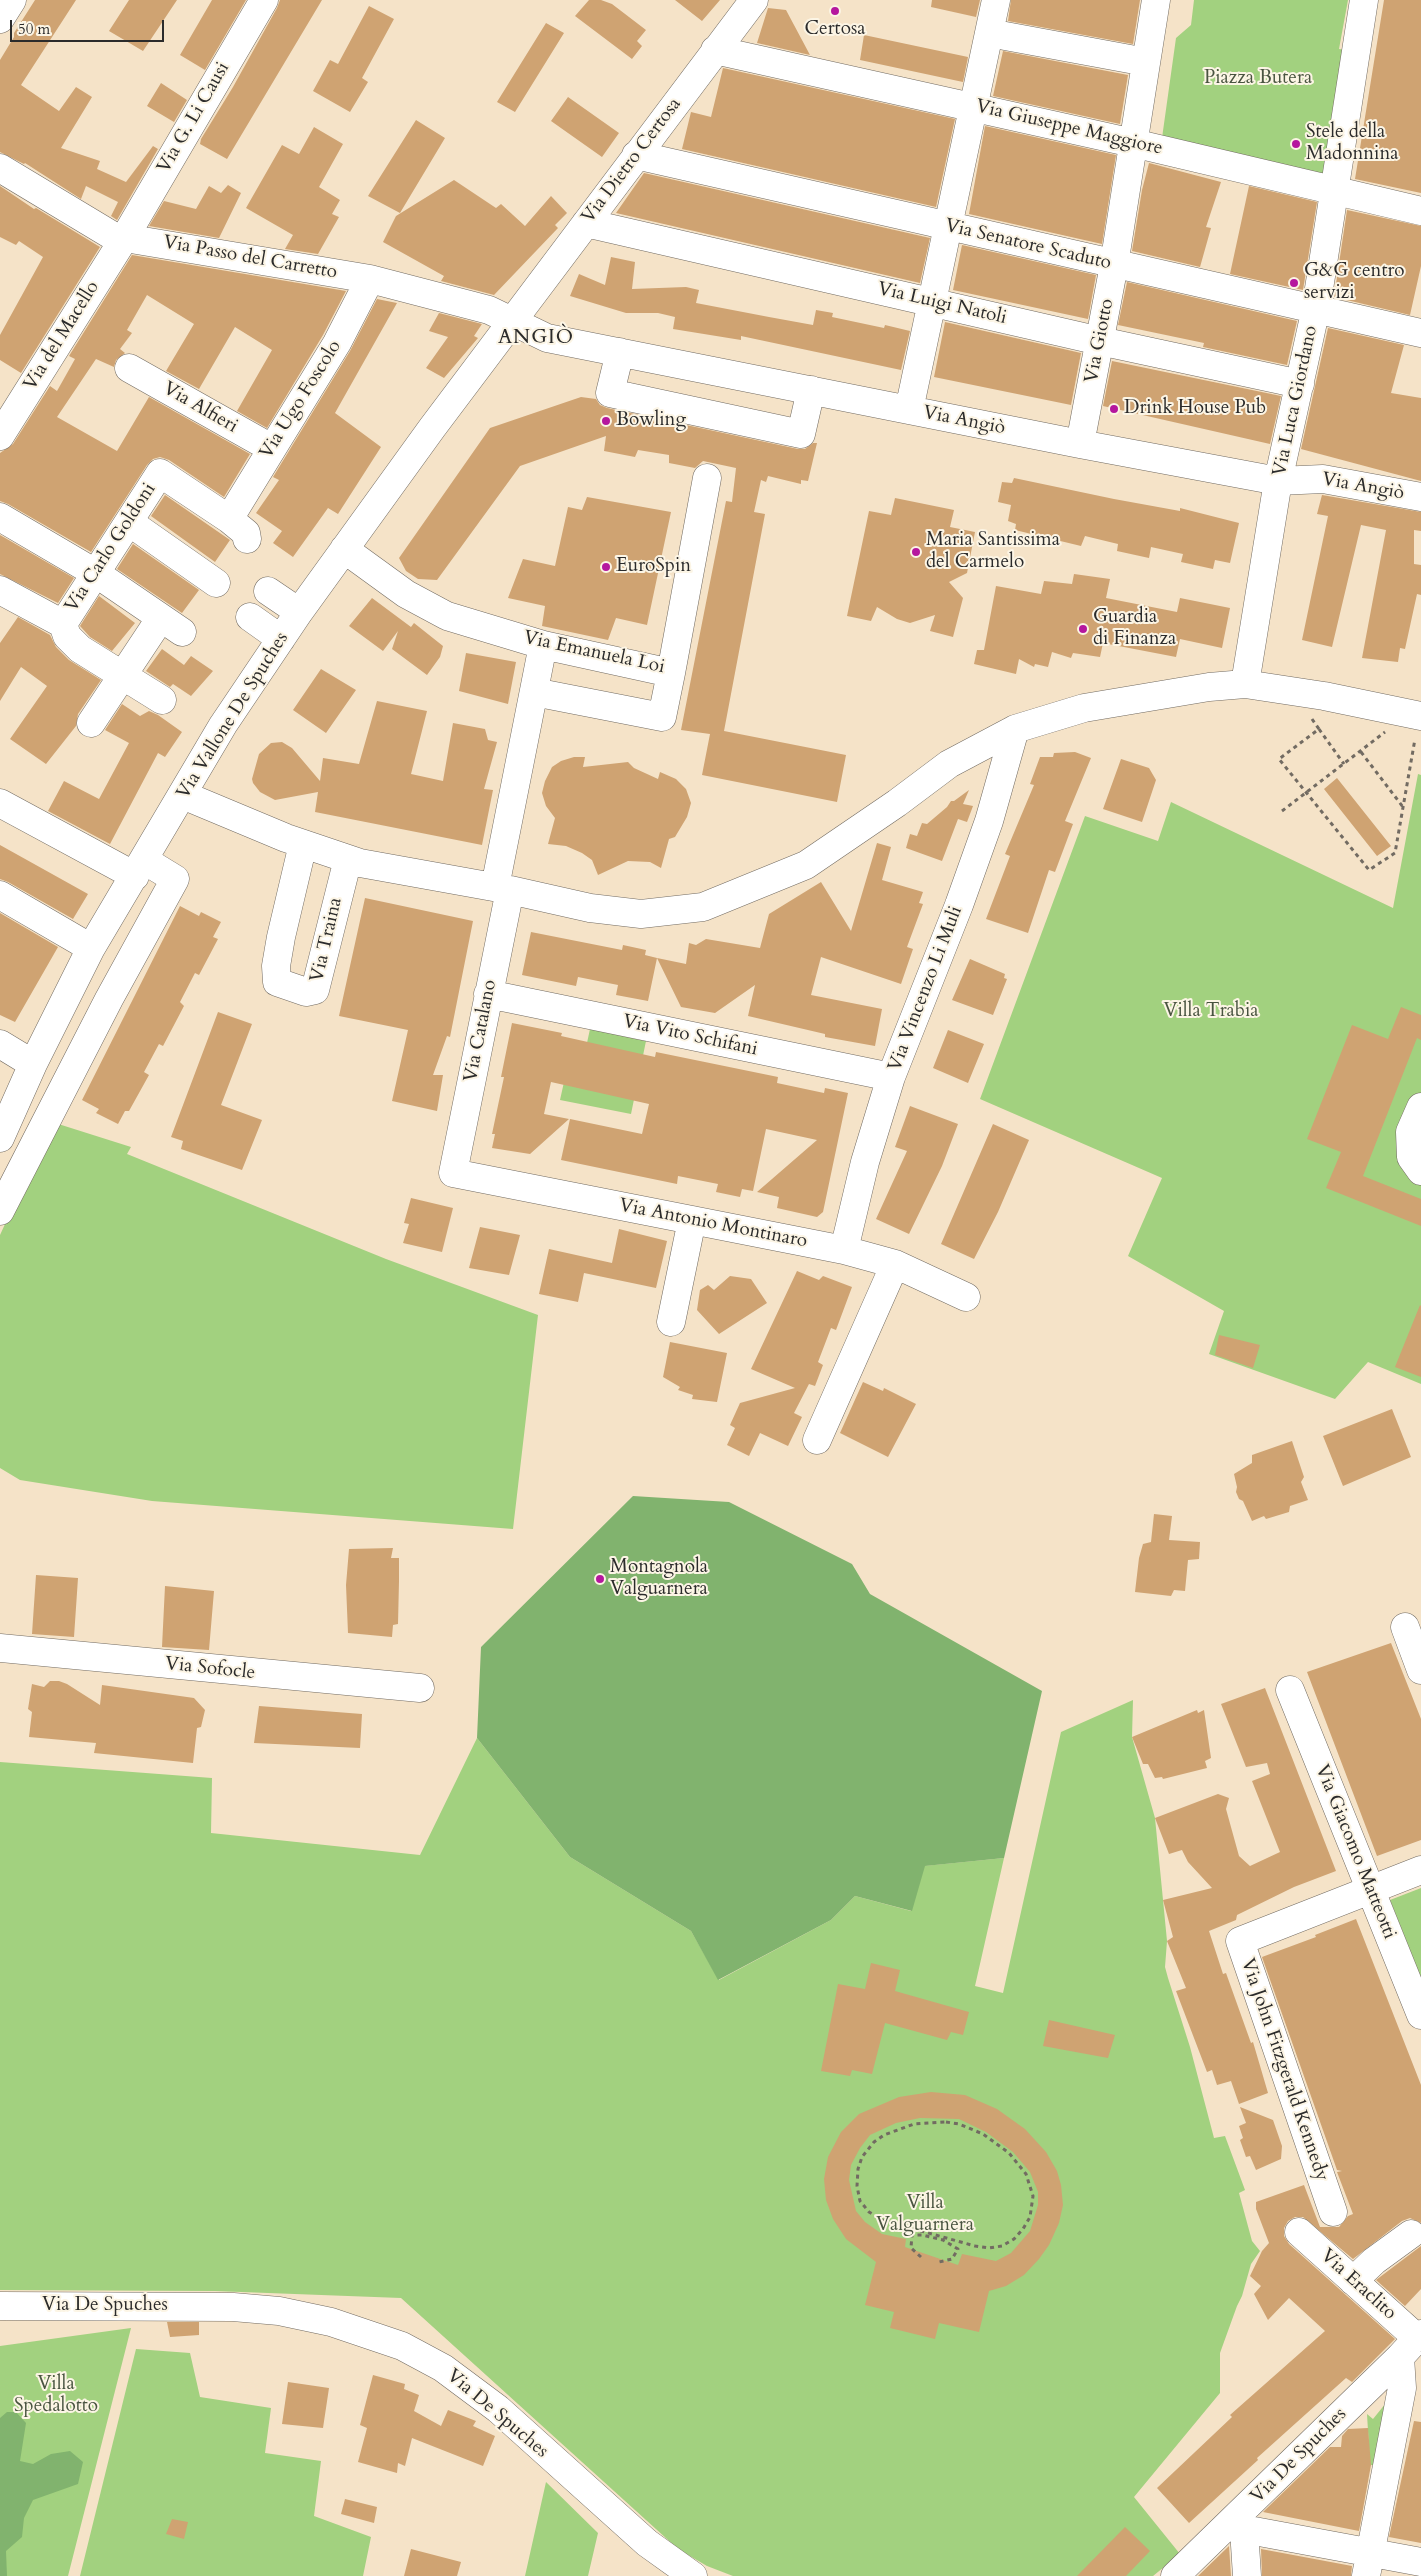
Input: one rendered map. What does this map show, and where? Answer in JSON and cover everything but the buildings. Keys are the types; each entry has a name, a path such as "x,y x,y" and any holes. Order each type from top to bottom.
{"street":[{"path":"0,19 12,0"},
{"name":"Via G. Li Causi","path":"125,237 264,0"},
{"name":"Via Dietro Certosa","path":"512,322 754,0"},
{"path":"909,410 996,0"},
{"name":"Via Giotto","path":"1080,444 1114,264 1156,0"},
{"name":"Via Luca Giordano","path":"1245,684 1278,480 1316,308 1364,0"},
{"path":"989,33 1146,62"},
{"name":"Via Giuseppe Maggiore","path":"715,50 1133,142 1421,211"},
{"name":"Via Senatore Scaduto","path":"636,155 1421,333"},
{"name":"Via Passo del Carretto","path":"0,168 113,236 370,279 488,310 512,322"},
{"name":"Via Luigi Natoli","path":"586,223 1100,341 1300,384"},
{"name":"Via del Macello","path":"0,436 125,237"},
{"name":"Via Ugo Foscolo","path":"228,519 337,343 370,279"},
{"name":"Via Angiò","path":"512,322 547,338 1080,444 1278,480 1323,478 1421,498"},
{"name":"Via Vallone De Spuches","path":"0,1138 33,1064 91,948 223,725 344,549 512,322"},
{"path":"620,352 610,394 801,434 811,390"},
{"name":"Via Alfieri","path":"129,368 271,448"},
{"name":"Via Carlo Goldoni","path":"63,624 97,574 160,473 228,519"},
{"name":"Via Emanuela Loi","path":"344,549 406,594 447,616 543,645 671,673 707,478"},
{"path":"0,517 97,574 171,626 124,676 91,723"},
{"path":"228,519 246,533 247,539"},
{"path":"129,522 216,583"},
{"path":"0,590 63,624 67,636 80,649 162,700"},
{"path":"268,591 300,612"},
{"path":"250,617 281,639"},
{"name":"Via Catalano","path":"452,1173 488,994 502,888 543,645"},
{"path":"534,692 662,717 671,673"},
{"path":"183,795 303,844 348,859 502,888 590,908 641,914 703,907 806,865 897,803 949,764 1015,729 1084,708 1209,687 1245,684 1305,693 1413,715"},
{"name":"Via Vincenzo Li Muli","path":"844,1250 865,1162 891,1077 983,840 1015,729"},
{"path":"0,803 139,868 175,879 108,1000 0,1211"},
{"name":"Via Traina","path":"303,844 276,966 277,982 306,992 316,990 348,859"},
{"path":"0,895 91,948"},
{"path":"74,982 108,1000"},
{"name":"Via Vito Schifani","path":"488,994 891,1077"},
{"path":"0,1044 33,1064"},
{"path":"1421,1107 1410,1132 1411,1157 1421,1171"},
{"name":"Via Antonio Montinaro","path":"452,1173 844,1250 896,1264 966,1297"},
{"path":"671,1322 692,1220"},
{"path":"817,1440 896,1264"},
{"path":"1405,1627 1421,1670"},
{"name":"Via Sofocle","path":"0,1648 420,1688"},
{"name":"Via Giacomo Matteotti","path":"1290,1690 1421,2015"},
{"name":"Via John Fitzgerald Kennedy","path":"1333,2212 1240,1941 1421,1870"},
{"name":"Via Eraclito","path":"1299,2232 1353,2281 1413,2343"},
{"path":"1353,2281 1374,2261 1411,2234"},
{"name":"Via De Spuches","path":"0,2306 233,2307 279,2311 331,2322 402,2346 444,2368 498,2409 646,2543 693,2576"},
{"path":"1368,2564 1402,2388 1413,2343"},
{"name":"Via De Spuches","path":"1175,2576 1235,2528 1413,2343"},
{"path":"1247,2576 1235,2528 1368,2564 1421,2562"}],"path":[{"path":"1305,693 1303,706 1344,764"},
{"path":"1319,729 1279,759 1305,794 1370,870 1394,853 1403,807 1413,715"},
{"path":"1282,811 1361,752 1394,724 1413,715"},
{"path":"1361,752 1403,807"},
{"path":"914,2124 958,2124 983,2134 1018,2163 1031,2184 1033,2206 1030,2217 1024,2229 1014,2239 1002,2246 988,2248 975,2246 882,2220 869,2212 860,2201 857,2186 858,2169 871,2145 884,2135 914,2124"},
{"path":"921,2257 910,2248 912,2236 922,2235 943,2240 958,2249 952,2260 940,2262"}],"green space":[{"name":"Piazza Butera","path":"1194,0 1348,0 1339,49 1346,50 1326,175 1162,138 1176,38 1191,25"},
{"name":"Villa Trabia","path":"1418,774 1421,775 1421,1384 1368,1362 1335,1399 1209,1354 1224,1311 1128,1256 1162,1178 980,1099 1085,816 1158,841 1171,802 1393,908"},
{"path":"590,1029 646,1041 631,1114 560,1100 568,1064 582,1066"},
{"path":"52,1122 131,1147 127,1154 386,1259 538,1315 513,1529 152,1501 20,1480 0,1468 0,1235"},
{"path":"633,1496 729,1502 852,1564 870,1594 1042,1691 1004,1858 925,1866 912,1911 855,1896 831,1920 718,1980 691,1931 570,1857 477,1738 481,1647"},
{"name":"Villa Valguarnera","path":"1133,1700 1132,1737 1155,1818 1167,1941 1165,1967 1190,2047 1214,2138 1225,2136 1245,2190 1239,2193 1252,2241 1260,2251 1251,2264 1242,2296 1220,2353 1220,2393 1134,2497 1180,2554 1153,2576 733,2576 707,2566 678,2549 401,2298 215,2291 0,2290 0,1762 212,1778 211,1833 420,1855 477,1738 570,1857 691,1931 719,1980 831,1920 855,1896 911,1911 924,1866 1004,1858 975,1986 1003,1993 1061,1732"},
{"path":"1421,1888 1421,1978 1390,1900"},
{"name":"Villa Spedalotto","path":"131,2328 68,2576 0,2576 0,2346"},
{"path":"136,2349 190,2353 200,2397 271,2408 265,2453 321,2461 314,2516 371,2537 363,2576 80,2576"},
{"path":"1386,2403 1373,2465 1370,2465 1367,2414 1373,2419"},
{"path":"7,2412 16,2412 26,2423 20,2461 33,2464 51,2454 70,2451 83,2462 78,2484 33,2500 24,2518 22,2537 6,2551 7,2576 0,2576 0,2418"},
{"path":"546,2482 598,2533 588,2576 525,2576"}],"place":[{"name":"Certosa","path":"835,11"},
{"name":"Stele della Madonnina","path":"1296,144"},
{"name":"G&G centro servizi","path":"1294,283"},
{"name":"Drink House Pub","path":"1114,409"},
{"name":"Bowling","path":"606,421"},
{"name":"Maria Santissima del Carmelo","path":"916,552"},
{"name":"EuroSpin","path":"606,567"},
{"name":"Guardia di Finanza","path":"1083,629"},
{"name":"Montagnola Valguarnera","path":"600,1579"}],"district":[{"name":"ANGIÒ","path":"536,338"}]}
